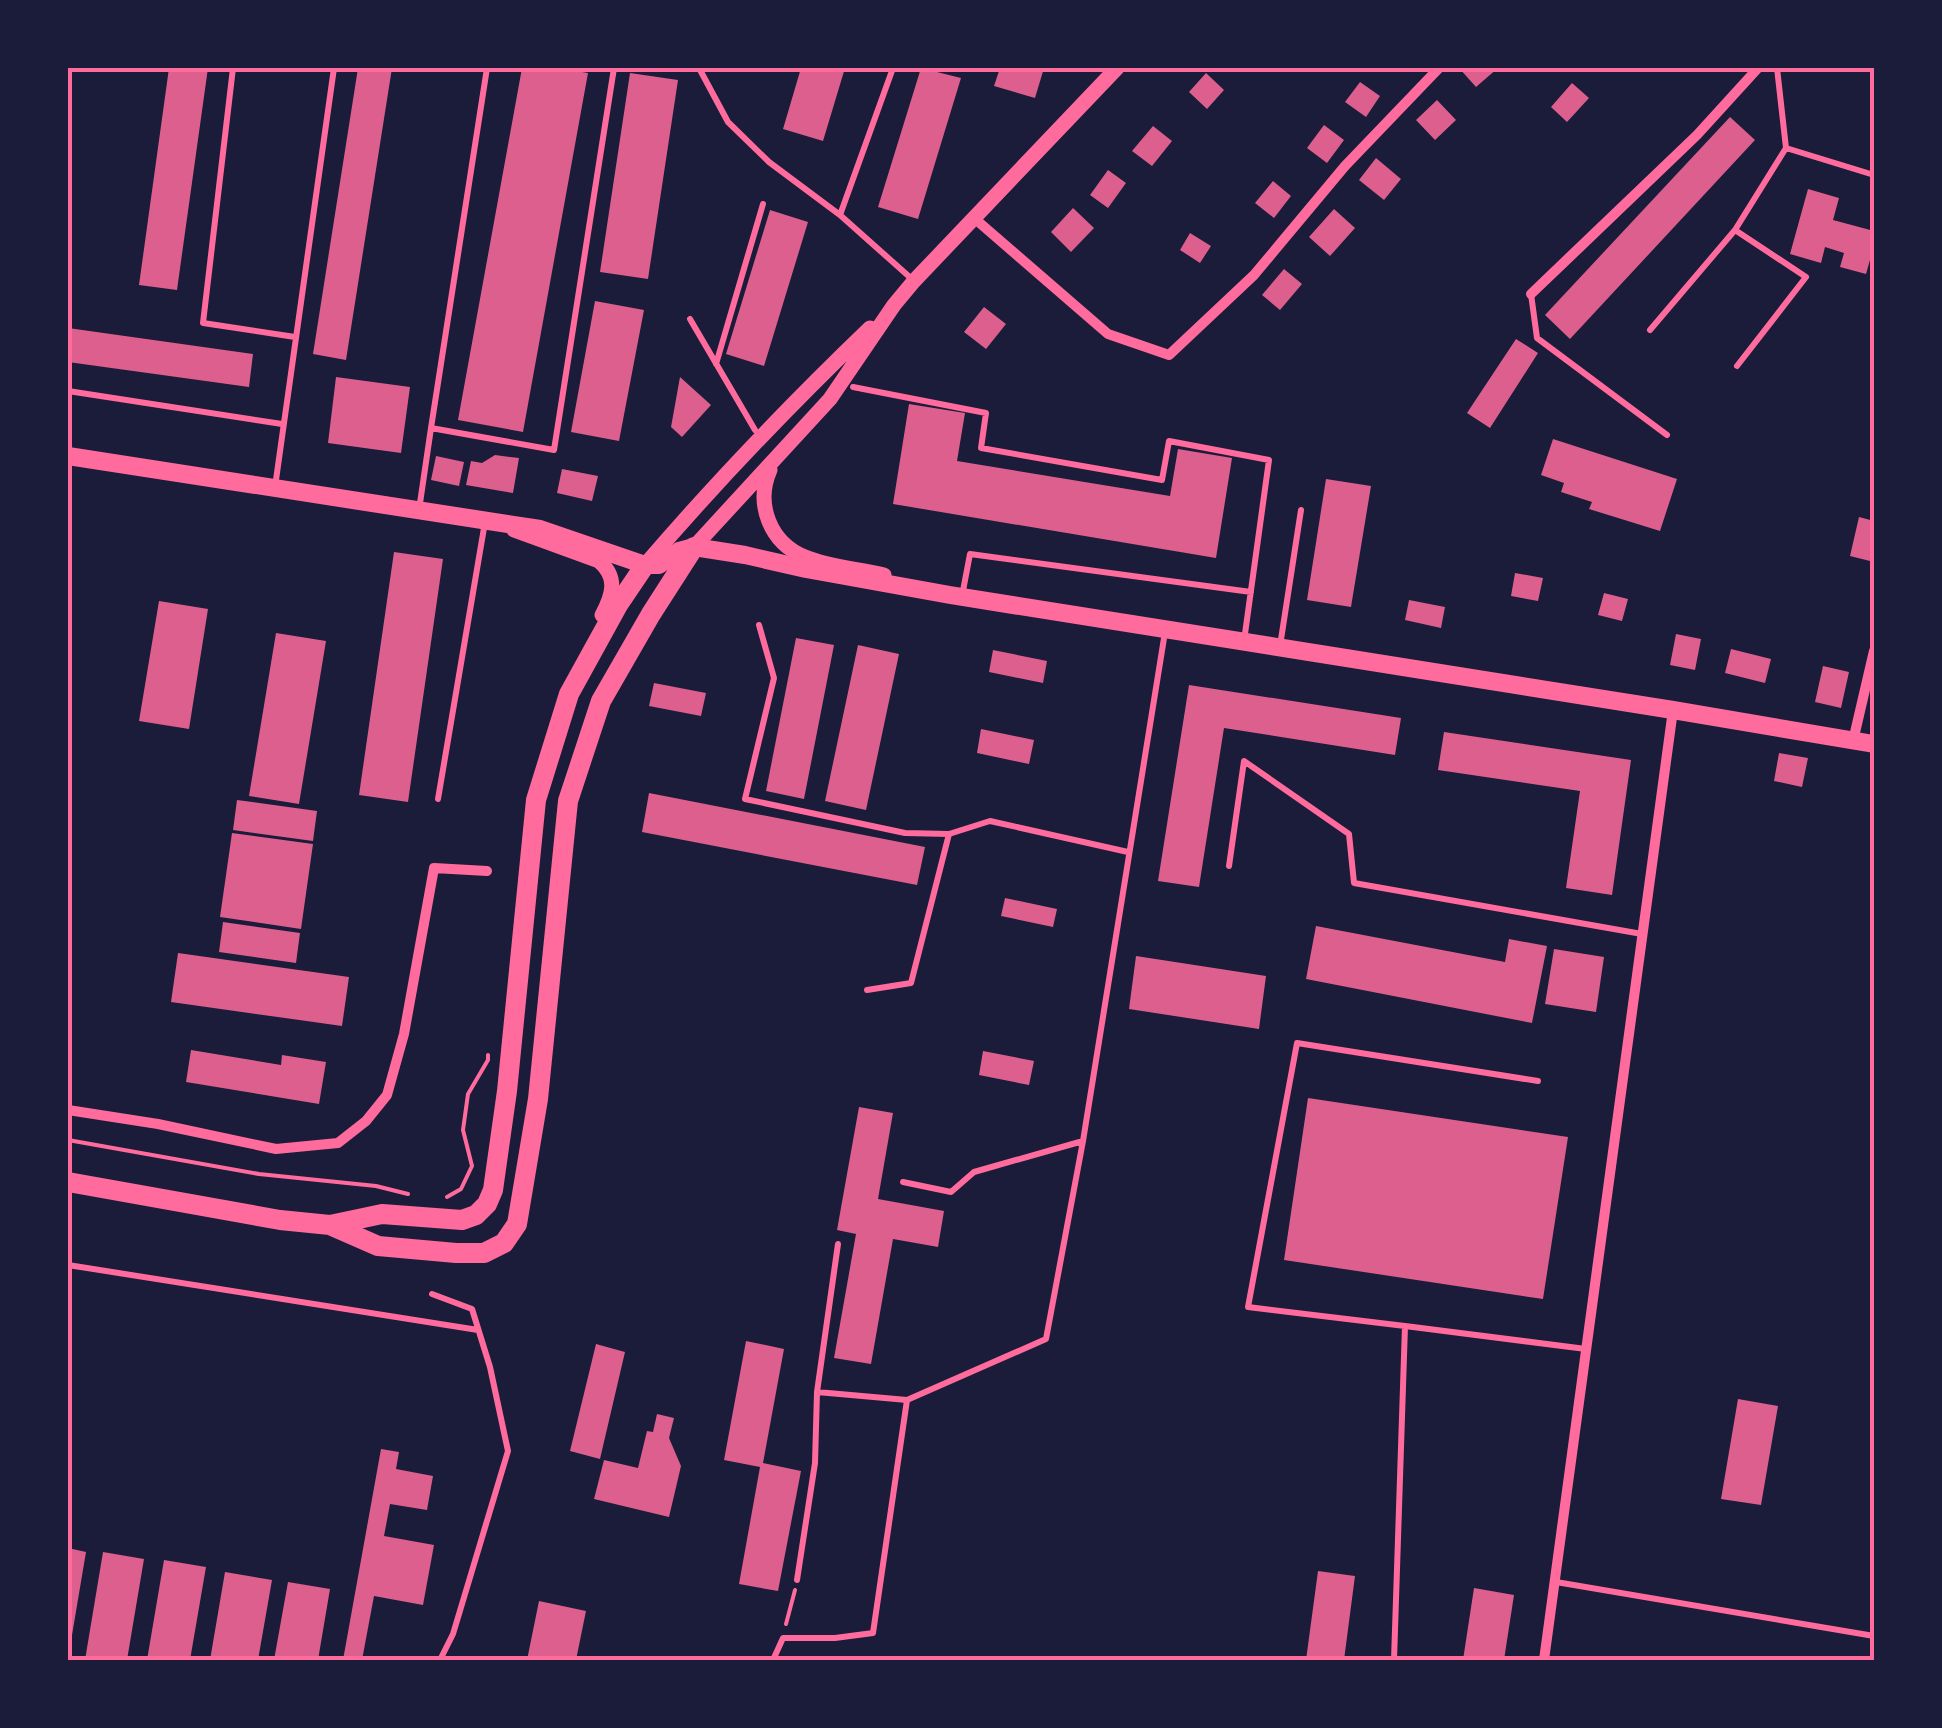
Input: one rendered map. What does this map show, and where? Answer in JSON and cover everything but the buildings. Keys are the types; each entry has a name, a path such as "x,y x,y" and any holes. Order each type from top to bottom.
{"main road":[{"path":"68,456 540,529 645,564 659,564 679,551 694,548 745,554 956,596 1874,744"},
{"path":"68,1182 330,1226 378,1246 484,1253 504,1243 517,1224 538,1099 568,801 600,701 694,548"},
{"path":"330,1226 382,1214 462,1220 476,1215 487,1204 493,1190 508,1091 536,800 569,694 645,564"}],"street":[{"path":"645,564 794,402 894,304 1117,68"},
{"path":"974,218 1108,334 1169,355 1254,275 1345,166 1439,68"},
{"path":"1531,294 1697,135 1758,68"},
{"path":"694,548 830,399 894,304"},
{"path":"780,454 768,474 764,501 768,519 782,542 806,558 956,596"},
{"path":"488,522 599,561 608,568 613,589 610,601 581,655 569,694"},
{"path":"1854,741 1870,687 1874,651"},
{"path":"1544,1660 1673,710"},
{"path":"68,1110 276,1149 338,1143 366,1121 387,1096 404,1034 434,868 488,872"}],"lane":[{"path":"233,68 203,323 295,337"},
{"path":"275,487 334,68"},
{"path":"419,510 487,68"},
{"path":"431,428 554,450 614,68"},
{"path":"698,68 728,122 769,162 840,215 914,281"},
{"path":"840,215 894,68"},
{"path":"1650,330 1735,230 1786,148 1777,68"},
{"path":"1786,148 1874,175"},
{"path":"716,364 763,204"},
{"path":"1735,230 1806,277 1737,366"},
{"path":"1531,294 1537,338 1667,435"},
{"path":"690,319 755,430"},
{"path":"853,386 986,413 981,448 1162,480 1168,441 1268,460 1244,642"},
{"path":"68,391 282,424"},
{"path":"1280,648 1301,510"},
{"path":"438,799 488,522"},
{"path":"956,596 970,554 1251,592"},
{"path":"759,625 774,678 746,799 905,833 949,834 990,821 1128,852"},
{"path":"817,1392 907,1400 1046,1339 1083,1141 1165,630"},
{"path":"1229,866 1244,761 1349,834 1354,883 1642,934"},
{"path":"867,990 911,983 949,834"},
{"path":"1538,1081 1297,1043 1248,1306 1586,1349"},
{"path":"904,1182 951,1192 974,1172 1083,1141"},
{"path":"797,1580 815,1463 817,1392 838,1244"},
{"path":"68,1265 478,1330"},
{"path":"432,1294 472,1309 508,1451 452,1634 440,1660"},
{"path":"1394,1660 1404,1326"},
{"path":"773,1660 783,1638 873,1633 907,1400"},
{"path":"1554,1582 1874,1636"}],"path":[{"path":"783,1638 797,1580"}]}
